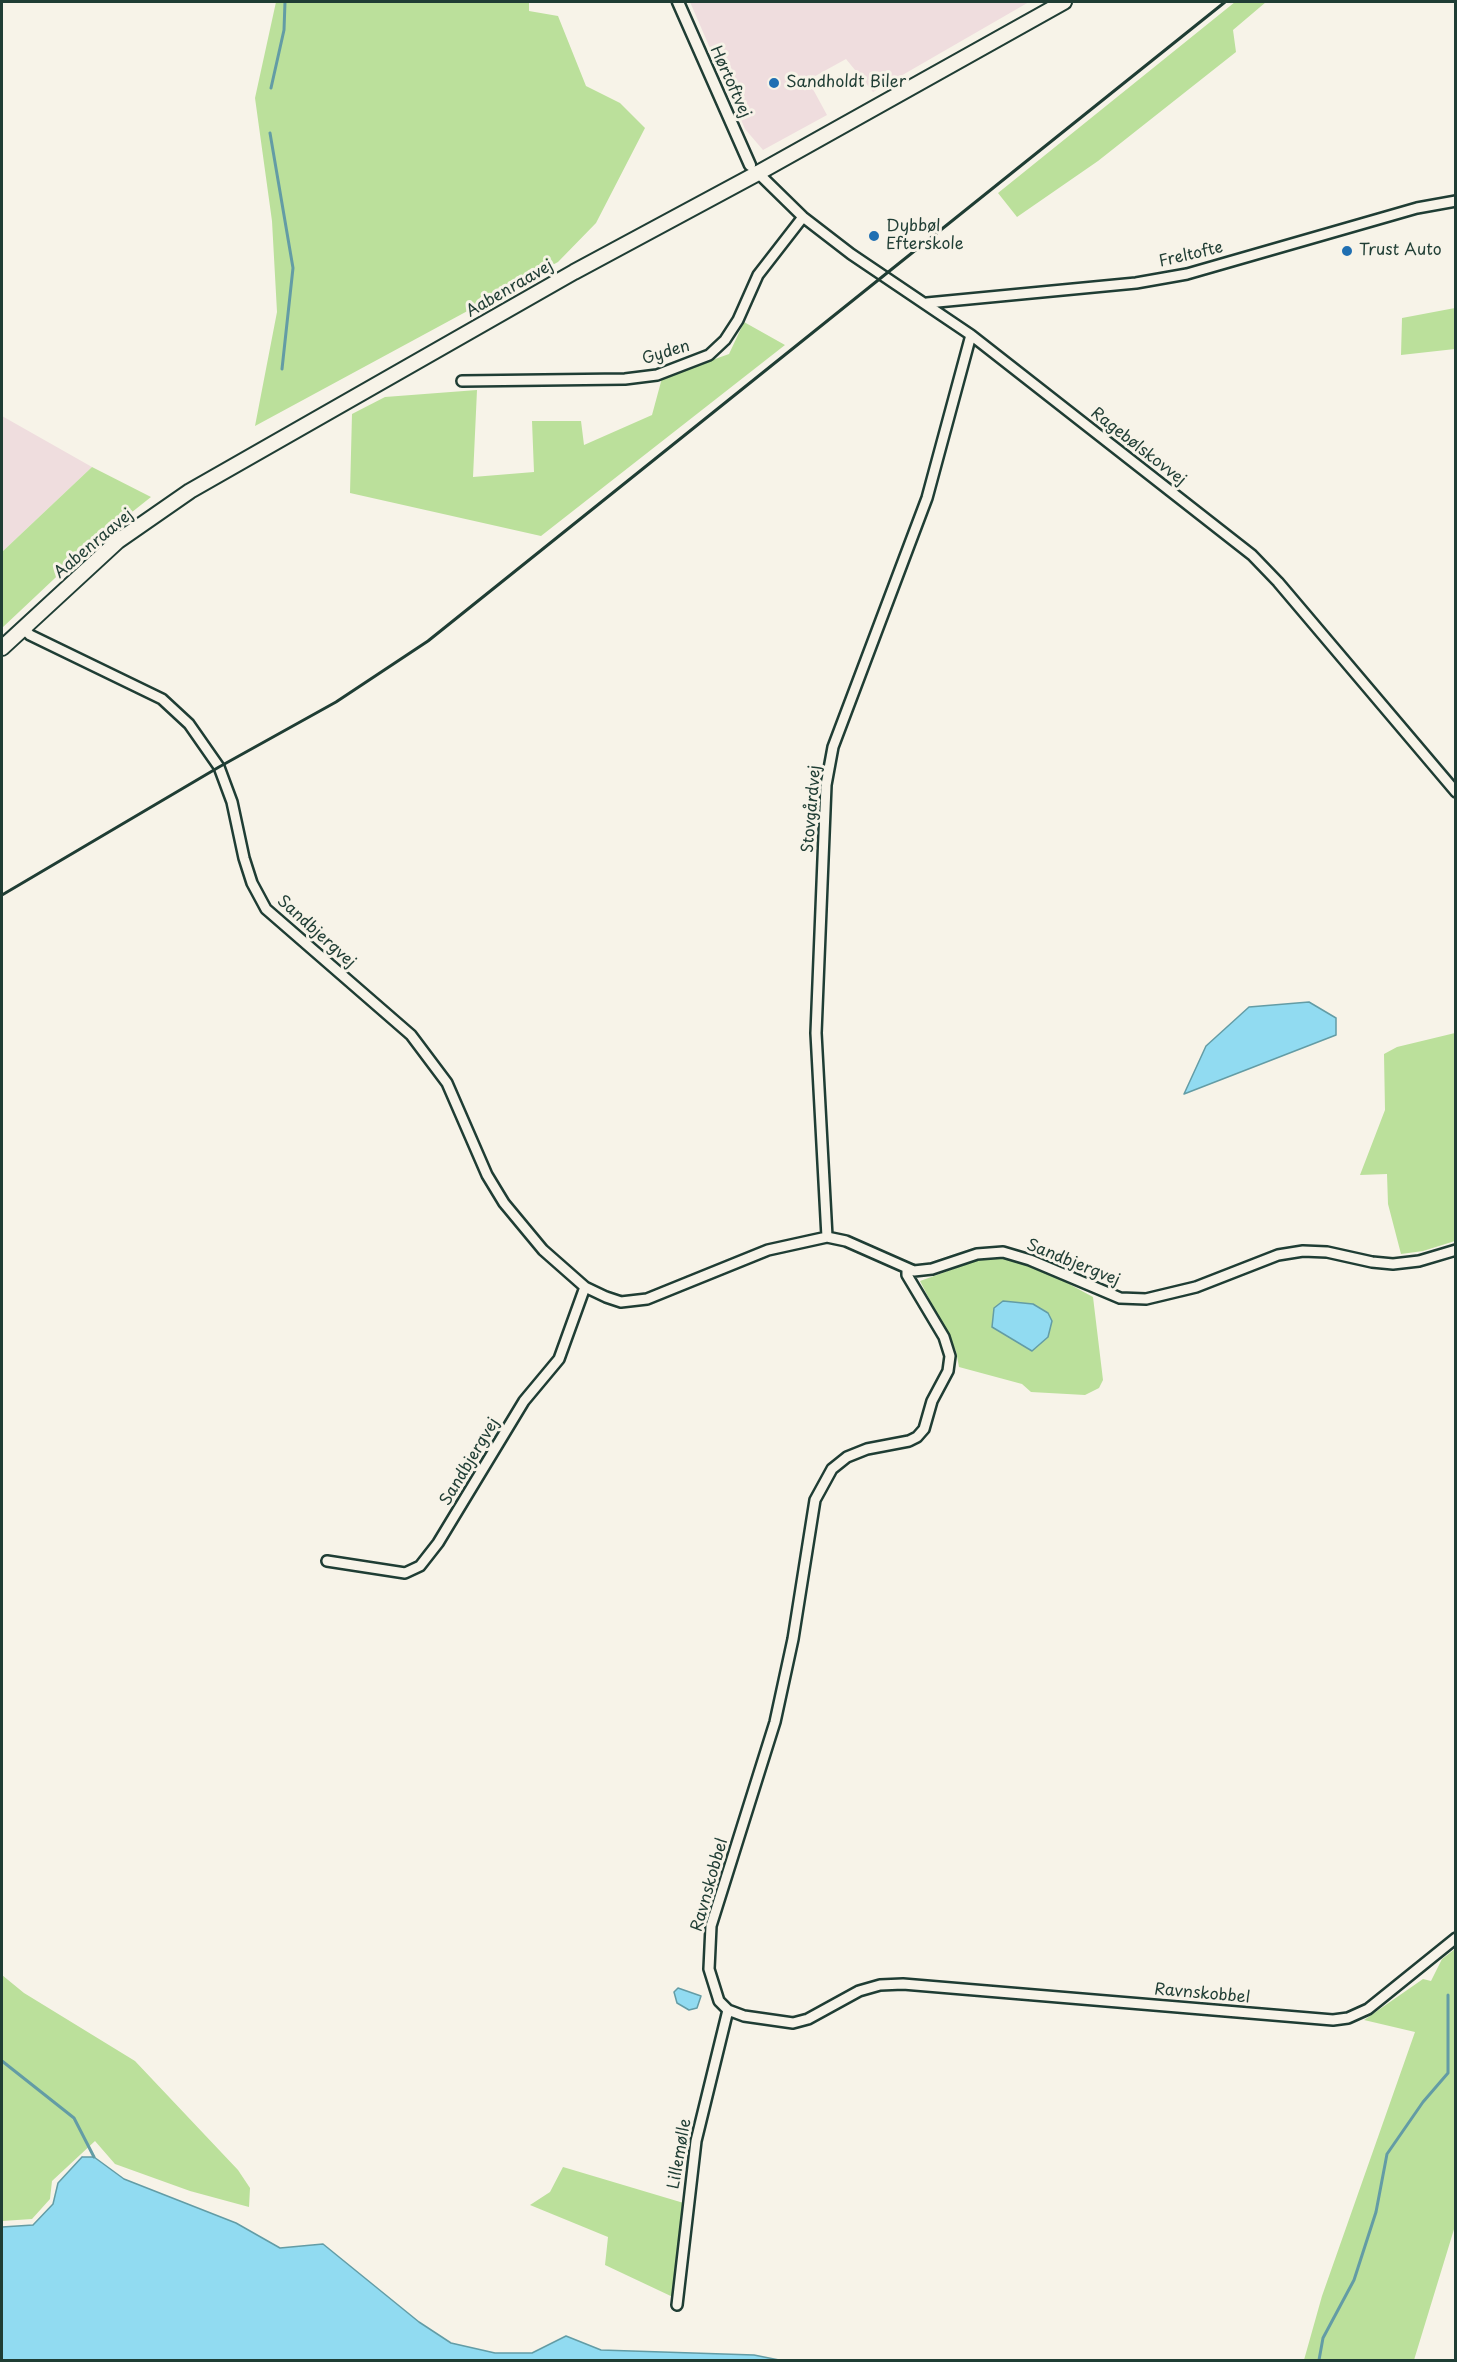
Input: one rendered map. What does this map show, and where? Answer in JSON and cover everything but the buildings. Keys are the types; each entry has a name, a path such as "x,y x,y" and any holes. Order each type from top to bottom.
{"main road":[{"name":"Aabenraavej","path":"2,648 118,541 190,491 754,169 1064,2"}],"street":[{"name":"Hørtoftvej","path":"678,2 754,169"},
{"name":"Ragebølskovvej","path":"754,169 802,216 882,275 971,334 1252,555 1278,582 1455,792"},
{"name":"Freltofte","path":"927,303 1136,283 1187,274 1417,208 1455,201"},
{"name":"Gyden","path":"462,381 625,379 657,375 709,355 725,340 738,320 758,275 802,216"},
{"name":"Stovgårdvej","path":"827,1237 816,1033 826,784 833,747 927,498 971,334"},
{"name":"Sandbjergvej","path":"22,628 30,635 162,699 189,724 219,767 232,802 249,875 266,909 411,1035 447,1083 488,1175 504,1203 543,1250 585,1287 621,1302 635,1302 768,1250 827,1237 846,1241 907,1270 932,1269 977,1254 1003,1252 1030,1260 1120,1298 1146,1299 1196,1287 1278,1255 1303,1251 1327,1252 1393,1264 1419,1261 1455,1250"},
{"name":"Ravnskobbel","path":"907,1270 944,1337 950,1356 948,1371 932,1401 924,1429 917,1437 909,1441 867,1449 847,1457 828,1475 815,1500 808,1530 793,1639 775,1722 711,1926 709,1969 719,2001 728,2010 744,2016 793,2023 808,2019 859,1991 880,1985 903,1984 1333,2020 1348,2018 1368,2009 1455,1938"},
{"name":"Sandbjergvej","path":"327,1561 405,1573 420,1566 438,1543 524,1401 559,1359 585,1287"},
{"name":"Lillemølle","path":"677,2305 686,2239 688,2187 696,2141 728,2010"}],"shaded area":[{"path":"690,2 1029,2 873,92 846,59 808,80 827,115 763,150 745,129"},
{"path":"2,416 92,467 2,552"}],"green space":[{"path":"276,2 529,2 529,11 558,16 586,86 620,103 645,128 596,223 558,262 255,426 277,312 272,221 255,98"},
{"path":"1235,2 1266,2 1233,30 1236,52 1098,161 1017,217 998,193"},
{"path":"1455,308 1455,349 1401,355 1402,318"},
{"path":"744,322 785,345 541,536 350,493 352,414 385,397 477,390 473,477 534,472 532,421 581,421 584,445 652,415 662,378 729,354"},
{"path":"92,467 151,497 88,547 2,628 2,552"},
{"path":"1455,1033 1455,1241 1423,1251 1401,1254 1388,1204 1387,1174 1360,1175 1385,1110 1384,1054 1397,1047"},
{"path":"987,1257 1015,1260 1047,1272 1093,1297 1103,1380 1099,1388 1085,1395 1031,1392 1022,1384 959,1367 956,1351 920,1281"},
{"path":"1455,1949 1455,2226 1414,2360 1304,2360 1322,2296 1415,2032 1364,2020 1423,1979 1431,1981 1442,1959"},
{"path":"2,1975 24,1993 135,2061 238,2170 250,2188 249,2207 190,2191 115,2164 95,2141 52,2181 50,2199 32,2219 2,2221"},
{"path":"563,2167 687,2204 675,2298 605,2265 608,2237 530,2205 550,2192"}],"water":[{"path":"1309,1002 1336,1018 1336,1035 1184,1094 1206,1046 1249,1007"},
{"path":"1003,1301 1033,1304 1048,1313 1052,1321 1048,1337 1032,1351 992,1327 994,1308"},
{"path":"678,1988 701,1996 697,2008 689,2010 677,2003 674,1992"},
{"path":"82,2157 94,2157 124,2179 236,2223 280,2248 323,2244 419,2322 451,2343 495,2353 532,2353 566,2336 601,2350 754,2355 779,2360 2,2360 2,2227 33,2225 53,2204 58,2183"}],"waterway":[{"path":"271,88 284,30 285,2"},
{"path":"270,133 293,268 282,369"},
{"path":"1319,2360 1323,2338 1354,2280 1376,2212 1387,2154 1423,2102 1448,2073 1448,1995"},
{"path":"2,2061 74,2118 94,2157"}],"railway":[{"path":"2,895 219,767 336,702 428,641 1225,2"}],"place":[{"name":"Sandholdt Biler","path":"774,83"},
{"name":"Dybbøl Efterskole","path":"874,236"},
{"name":"Trust Auto","path":"1347,251"}]}
